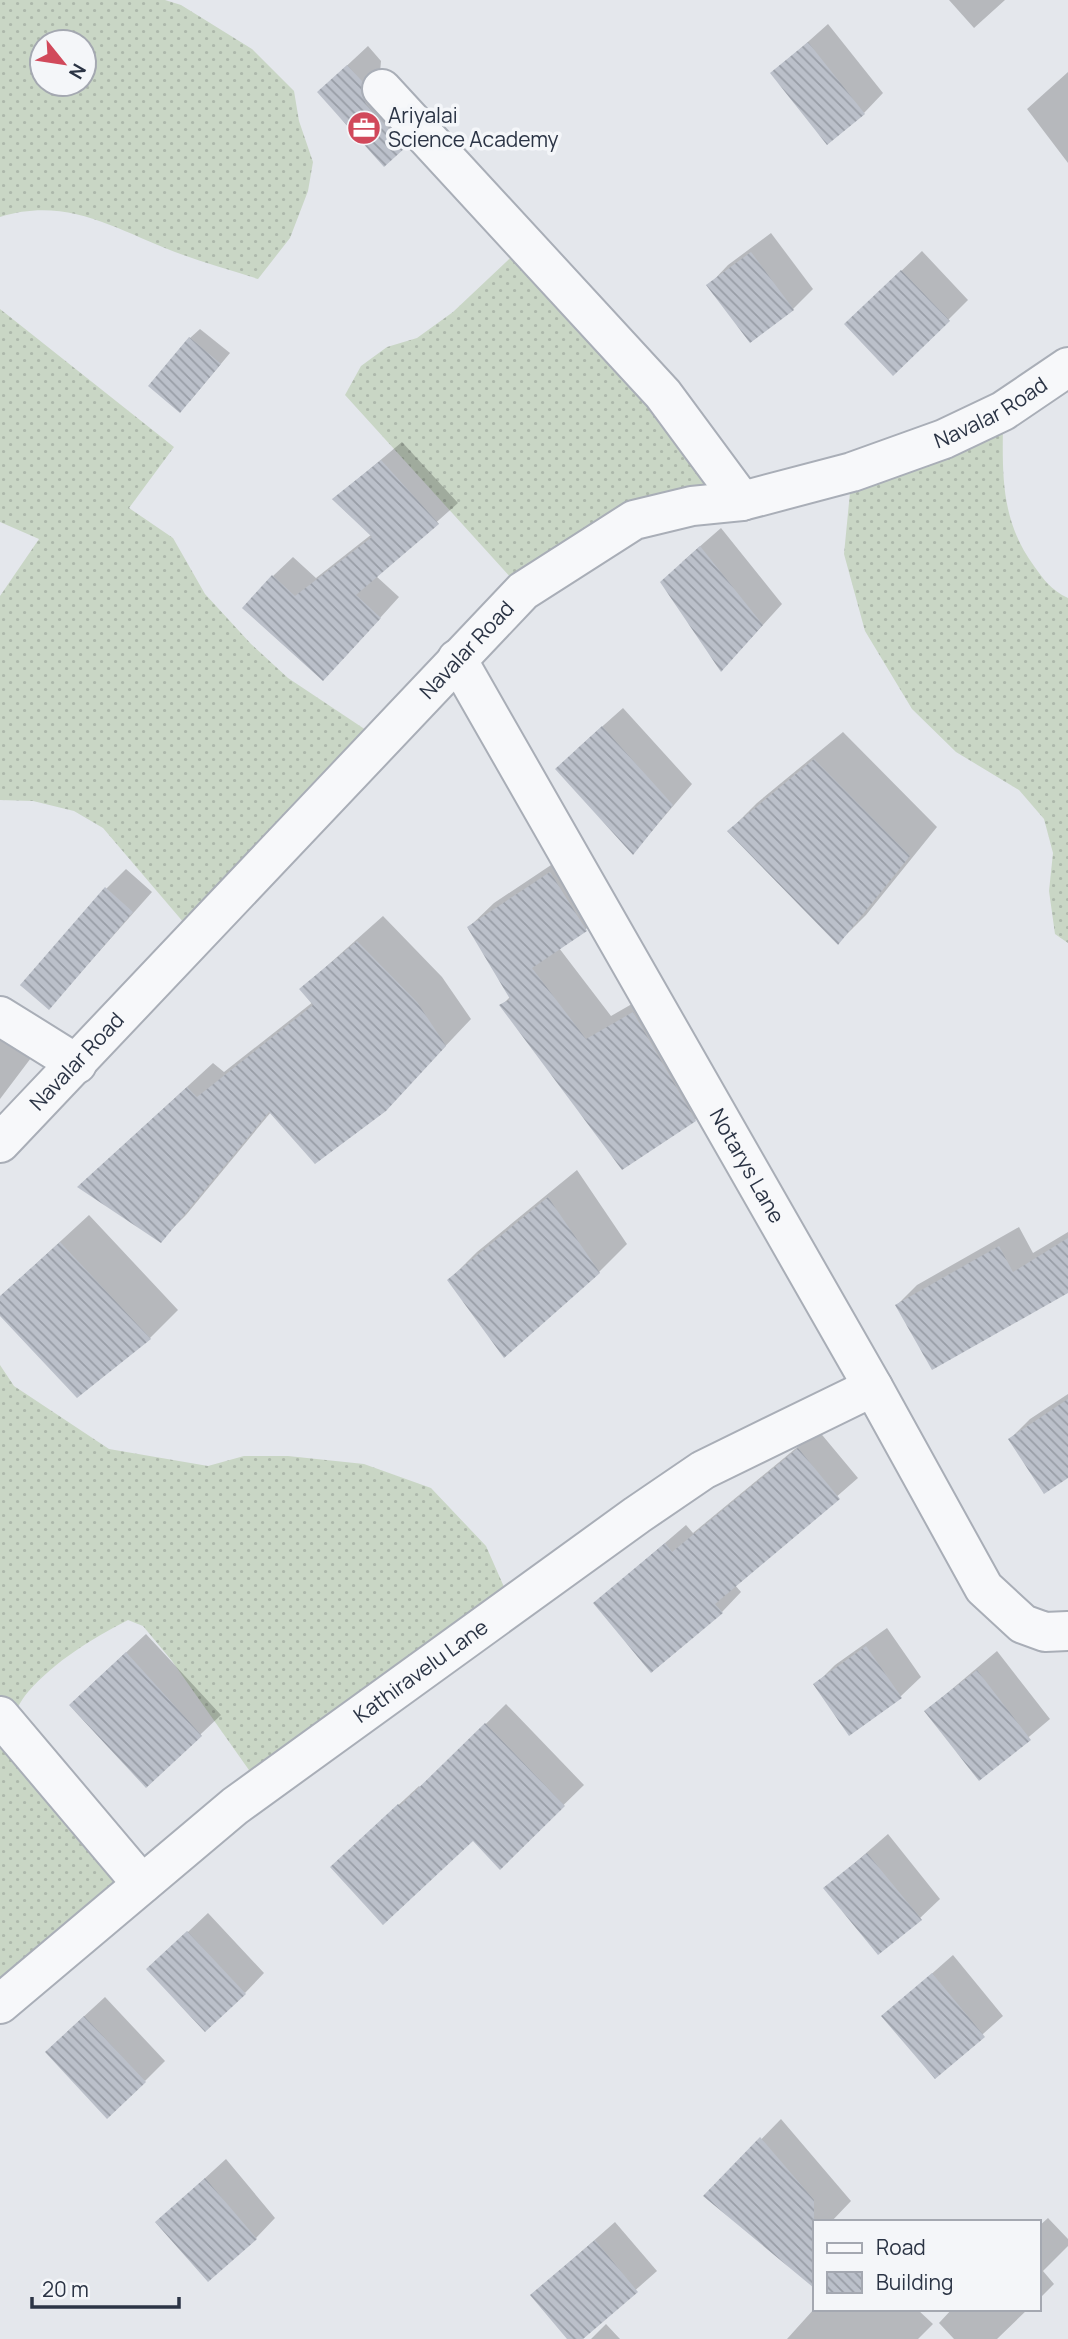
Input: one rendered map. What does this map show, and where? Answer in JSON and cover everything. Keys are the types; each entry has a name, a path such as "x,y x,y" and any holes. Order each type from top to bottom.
{"street":[{"path":"382,89 663,394 742,502"},
{"name":"Navalar Road","path":"0,1143 523,591 634,520 692,506 742,502 852,472 944,439 1003,411 1068,368"},
{"name":"Notarys Lane","path":"457,659 873,1387 984,1588 1023,1624 1045,1632 1068,1631"},
{"path":"0,1016 77,1064"},
{"name":"Kathiravelu Lane","path":"0,2004 235,1806 681,1485 702,1471 873,1387"},
{"path":"0,1716 142,1884"}],"green space":[{"path":"0,0 165,0 181,5 252,49 294,91 299,121 313,162 308,191 290,238 258,279 175,252 90,218 47,210 0,217"},
{"path":"525,244 742,501 692,506 523,591 345,395 361,366 387,347 417,338 453,312"},
{"path":"0,309 174,447 129,508 173,538 205,594 251,644 288,678 381,740 196,937 103,828 74,811 33,801 0,800 0,596 39,539 0,522"},
{"path":"1003,411 1003,472 1008,510 1014,529 1022,548 1041,576 1052,588 1068,598 1068,943 1055,934 1049,891 1053,853 1044,819 1019,790 956,752 912,709 865,631 844,554 852,472"},
{"path":"0,1365 14,1386 109,1449 208,1466 244,1456 288,1456 364,1464 431,1488 486,1546 512,1605 261,1787 172,1661 143,1626 128,1620 62,1660 28,1692 8,1726 142,1884 0,2004"}],"building":[{"path":"808,42 865,114 827,145 770,73"},
{"path":"347,65 362,81 361,93 366,104 406,147 384,167 317,92"},
{"path":"751,252 794,310 750,343 706,285"},
{"path":"901,270 950,321 893,376 844,324"},
{"path":"189,337 221,364 180,413 148,386"},
{"path":"381,460 439,524 356,595 381,618 323,681 242,608 272,575 295,596 372,537 332,499"},
{"path":"700,546 763,625 721,672 660,582"},
{"path":"602,726 673,805 633,855 555,769"},
{"path":"814,759 910,856 838,945 727,831"},
{"path":"550,872 587,931 532,968 586,1039 633,1012 696,1121 622,1170 499,1005 510,999 467,927"},
{"path":"105,887 133,912 49,1010 20,985"},
{"path":"357,941 417,1002 446,1046 386,1111 315,1164 269,1112 161,1243 77,1187 187,1087 197,1097 313,1005 299,989"},
{"path":"548,1197 600,1273 504,1358 447,1280"},
{"path":"1068,1238 1068,1293 932,1370 895,1305 999,1246 1013,1272"},
{"path":"60,1242 151,1339 77,1398 0,1316 0,1296"},
{"path":"1068,1399 1068,1478 1044,1494 1008,1439"},
{"path":"798,1448 840,1499 715,1604 723,1613 651,1673 593,1603 665,1543 672,1552"},
{"path":"866,1646 902,1698 849,1736 813,1684"},
{"path":"126,1652 202,1736 146,1788 69,1705"},
{"path":"977,1670 1031,1740 979,1781 924,1711"},
{"path":"485,1723 565,1806 500,1870 473,1841 383,1925 330,1867 398,1804 400,1806"},
{"path":"867,1853 922,1920 878,1955 823,1888"},
{"path":"187,1931 246,1994 205,2032 146,1969"},
{"path":"932,1973 985,2037 935,2079 881,2016"},
{"path":"84,2016 146,2082 107,2119 45,2052"},
{"path":"760,2137 814,2200 813,2287 703,2196"},
{"path":"205,2178 257,2239 208,2282 155,2222"},
{"path":"595,2240 638,2292 583,2339 567,2339 530,2295"}],"place":[{"name":"Ariyalai Science Academy","path":"364,128"}]}
